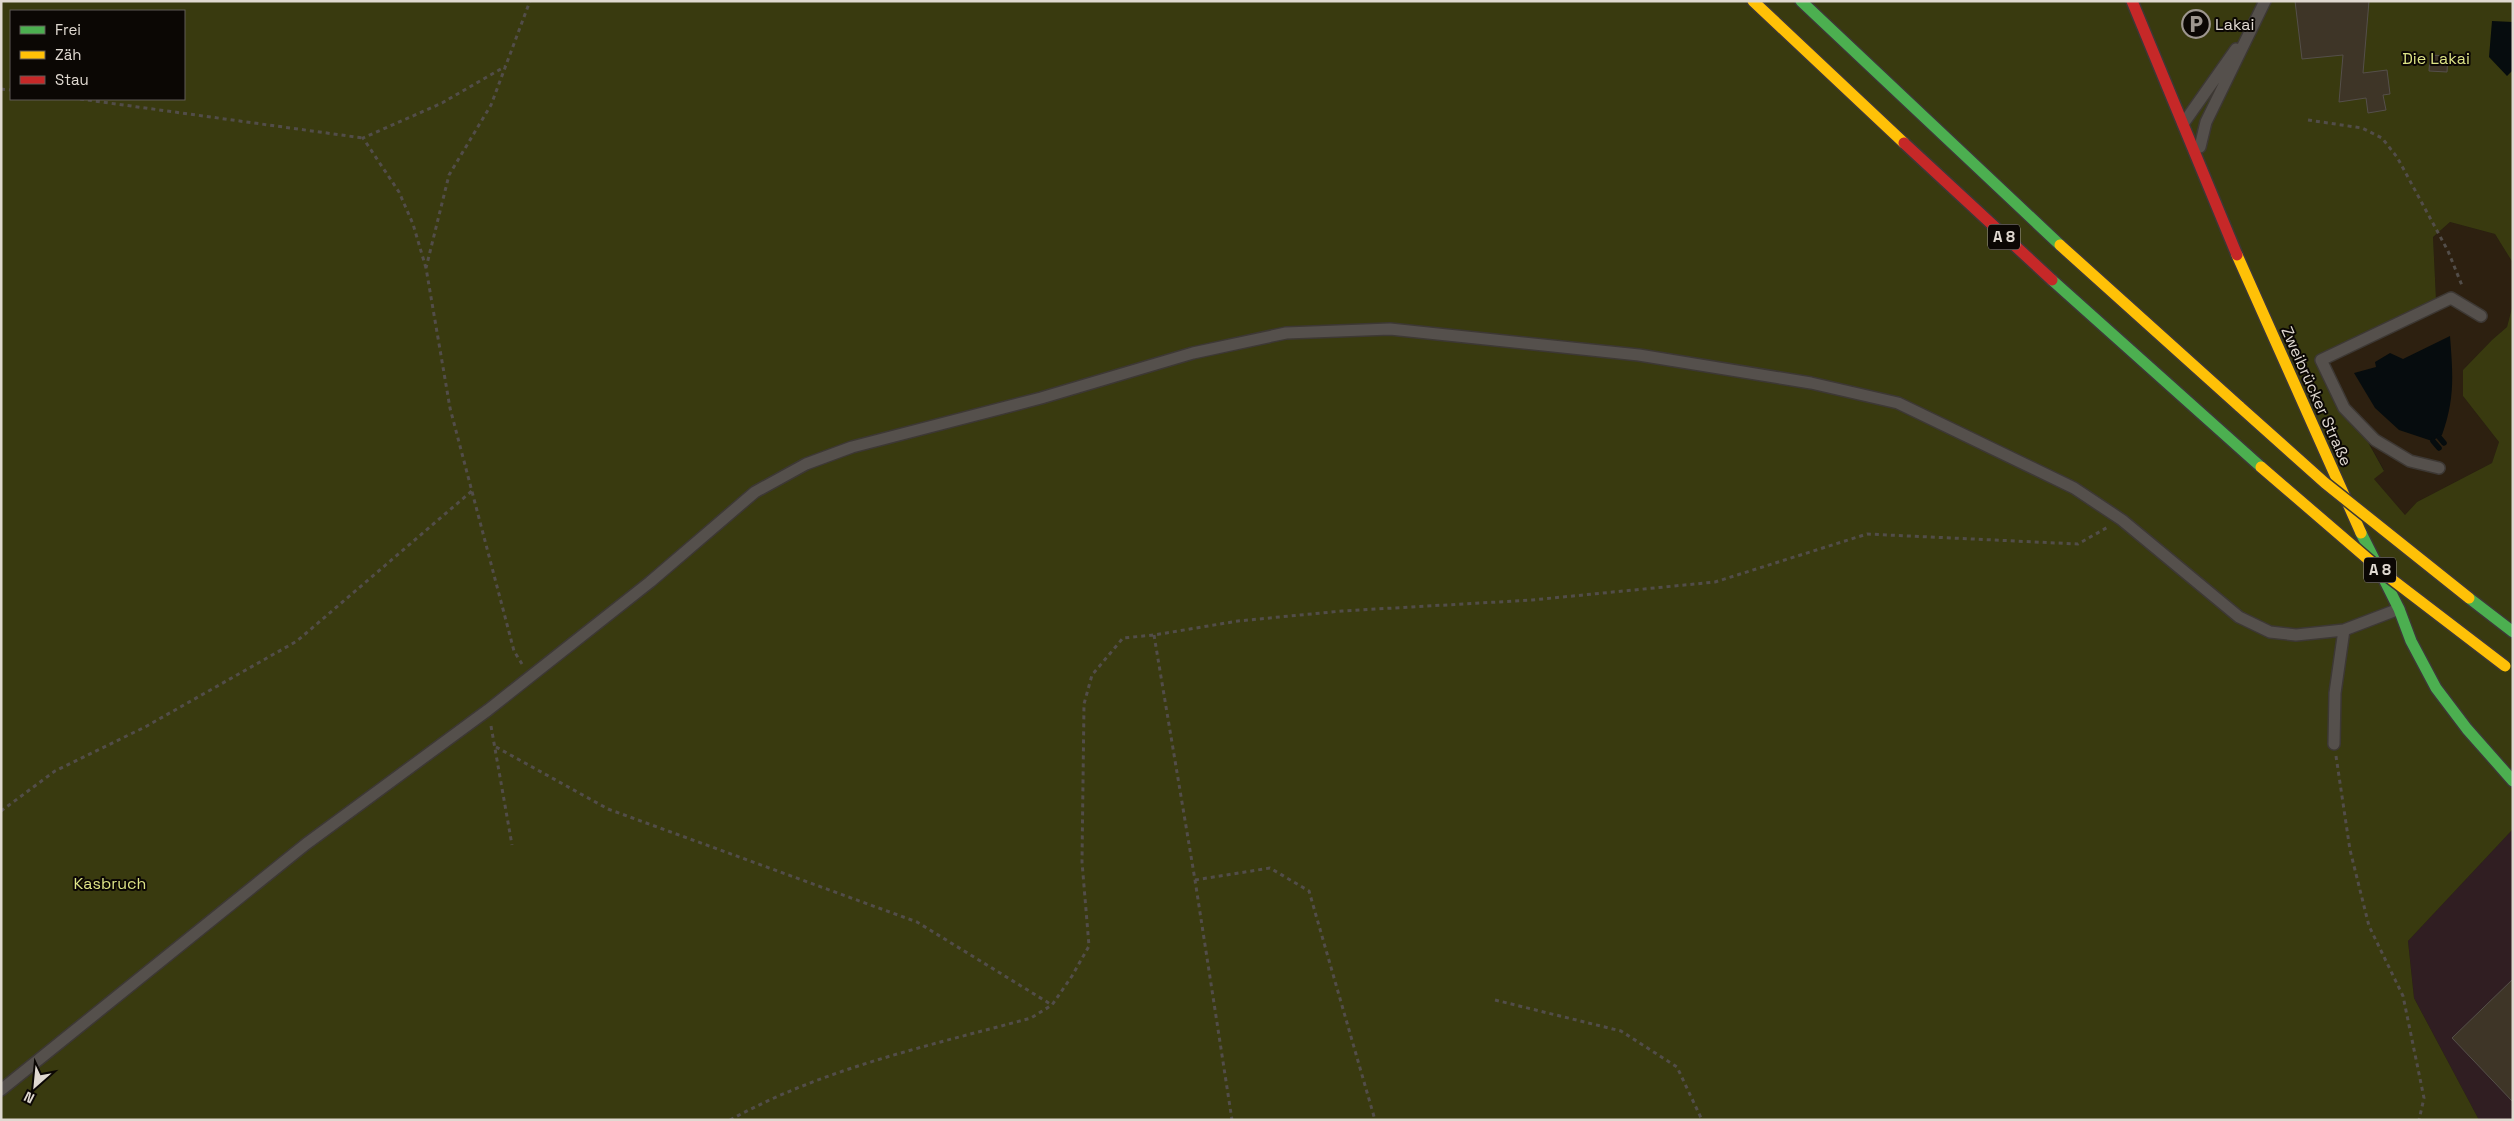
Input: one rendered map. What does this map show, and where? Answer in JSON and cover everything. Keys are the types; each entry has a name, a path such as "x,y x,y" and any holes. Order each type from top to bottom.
{"main road":[{"name":"A 8","path":"1753,1 2011,244 2261,467 2390,578 2509,669"},
{"name":"A 8","path":"1801,1 2036,223 2240,408 2340,496 2513,632"},
{"name":"Zweibrücker Straße","path":"2132,1 2182,126 2240,262 2346,502 2399,609 2412,641 2436,688 2467,729 2513,781"}],"lane":[{"path":"2200,167 2200,141 2206,122 2257,22 2265,1"},
{"path":"2182,126 2257,22"},
{"path":"2439,468 2410,461 2375,440 2344,408 2321,360 2451,298 2481,316"},
{"path":"1,1090 306,844 529,678 650,582 756,492 806,464 852,447 1041,398 1193,353 1286,333 1390,329 1639,355 1811,383 1898,403 2074,488 2122,520 2192,579 2247,620 2270,632 2296,635 2344,630 2399,609"},
{"path":"2334,744 2336,693 2344,630"}],"path":[{"path":"426,268 449,175 491,105 530,1"},
{"path":"87,100 363,138 442,103 506,66"},
{"path":"2308,120 2362,128 2382,138 2397,157 2448,251 2466,296"},
{"path":"363,138 399,192 413,224 426,268 450,408 474,490 514,651 529,678"},
{"path":"1,811 55,771 145,727 297,641 474,490"},
{"path":"730,1120 767,1100 857,1064 1031,1018 1052,1005 1072,976 1089,946 1082,862 1084,704 1092,676 1123,638 1154,635 1238,621 1342,611 1532,600 1715,582 1867,534 2078,544 2122,520"},
{"path":"1154,635 1195,880 1232,1120"},
{"path":"488,710 512,845"},
{"path":"2334,744 2350,850 2369,926 2403,996 2424,1098 2420,1120"},
{"path":"496,747 608,809 917,922 1052,1005"},
{"path":"1195,880 1270,868 1309,891 1375,1120"},
{"path":"1495,1000 1621,1031 1678,1067 1702,1120"}],"shaded area":[{"path":"2492,21 2513,22 2513,70 2507,76 2489,57"},
{"path":"2450,222 2495,234 2513,263 2513,304 2507,327 2463,370 2463,396 2499,442 2492,463 2417,502 2405,515 2374,479 2384,470 2328,370 2335,348 2436,299 2433,237"},
{"path":"2450,336 2452,387 2449,410 2442,435 2432,441 2399,430 2375,408 2354,373 2376,367 2375,362 2390,353 2403,359"},
{"path":"2513,829 2513,1120 2479,1120 2414,998 2408,941"}],"green space":[{"name":"Kasbruch","path":"1,1 2513,1 2513,263 2495,234 2450,222 2433,237 2436,299 2413,319 2335,348 2328,370 2384,471 2374,479 2405,515 2417,502 2492,463 2499,442 2463,396 2463,370 2507,327 2513,304 2513,829 2408,941 2414,998 2479,1120 1,1120"}],"building":[{"name":"Die Lakai","path":"2295,1 2369,1 2363,73 2387,70 2390,94 2383,95 2386,110 2368,113 2366,98 2339,102 2343,55 2302,59"},
{"path":"2430,55 2448,56 2447,72 2429,71"},
{"path":"2513,979 2513,1102 2452,1038"}],"waterway":[{"path":"2439,437 2444,443"},
{"path":"2433,441 2439,448"}],"traffic: fast":[{"path":"1801,1 2060,245"},
{"path":"2052,280 2261,467"},
{"path":"2361,533 2399,609 2411,641 2436,688 2467,729 2513,781"},
{"path":"2469,598 2513,632"}],"traffic: slow":[{"path":"1753,1 1904,143"},
{"path":"2060,245 2240,407"},
{"path":"2237,255 2361,533"},
{"path":"2240,407 2325,483 2469,598"},
{"path":"2261,467 2390,578 2505,666"}],"traffic: jam":[{"path":"2132,1 2237,255"},
{"path":"1904,143 2052,280"}],"place":[{"name":"Lakai","path":"2196,24"}]}
